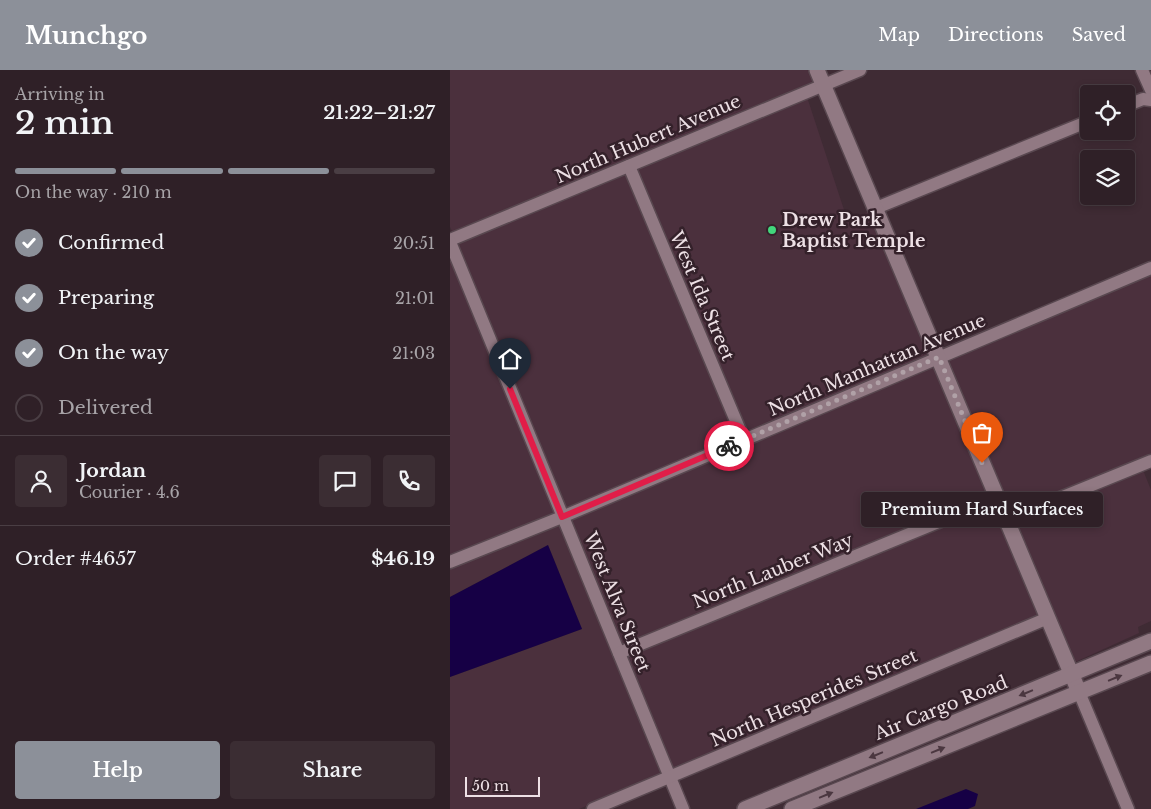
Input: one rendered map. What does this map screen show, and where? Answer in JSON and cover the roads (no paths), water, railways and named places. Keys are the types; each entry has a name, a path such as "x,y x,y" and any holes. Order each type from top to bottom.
{"street":[{"path":"817,70 1128,809"},
{"name":"North Hubert Avenue","path":"450,241 860,70"},
{"path":"1142,70 1151,90"},
{"path":"1135,102 1144,99 1151,100"},
{"path":"876,208 1080,125"},
{"name":"West Ida Street","path":"629,166 744,440"},
{"name":"West Alva Street","path":"450,241 683,809"},
{"name":"North Manhattan Avenue","path":"450,562 562,517 1151,268"},
{"path":"1006,520 1151,461"},
{"name":"North Lauber Way","path":"619,653 997,498"},
{"name":"North Hesperides Street","path":"592,809 670,778 1048,618"},
{"name":"Air Cargo Road","path":"744,809 1151,641"},
{"path":"792,809 1151,663"}],"place":[{"name":"Drew Park Baptist Temple","path":"772,230"},
{"name":"Premium Hard Surfaces","path":"982,463"}]}
